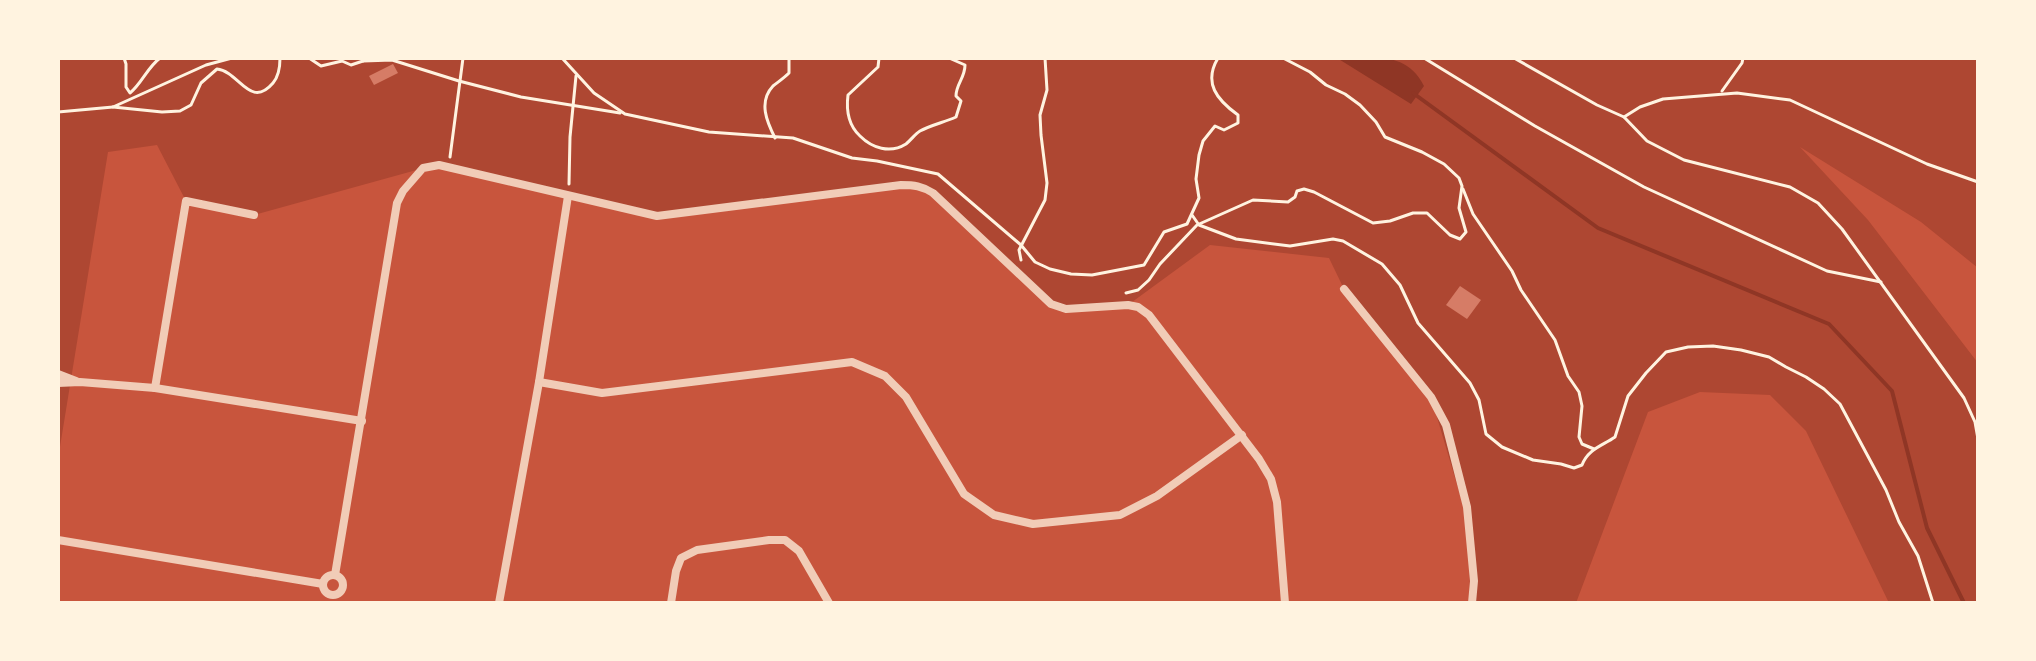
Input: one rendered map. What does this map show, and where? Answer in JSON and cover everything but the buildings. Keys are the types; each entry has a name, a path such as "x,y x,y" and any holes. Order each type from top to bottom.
{"street":[{"path":"335,575 397,203 423,168 439,165 657,216 901,185 923,187 1051,304 1066,309 1128,305 1143,310 1153,321 1265,467 1277,502 1285,603"},
{"path":"499,603 539,382 568,196"},
{"path":"155,388 186,201 254,215"},
{"path":"1344,289 1431,397 1446,425 1467,507 1474,581 1472,603"},
{"path":"539,382 602,393 852,362 885,376 906,397 964,494 994,515 1033,524 1120,515 1157,496 1242,435"},
{"path":"58,374 80,382"},
{"path":"58,383 155,388 362,421"},
{"path":"58,540 323,584"},
{"path":"671,603 681,558 697,550 785,540 799,551 829,603"},
{"path":"335,575 342,580 343,587 339,594 330,599 323,584 326,577 335,575"}],"path":[{"path":"124,58 126,87 130,93 160,58"},
{"path":"113,107 206,65 232,58"},
{"path":"58,112 113,107 180,111 191,105 201,83 217,69 224,70 251,91 264,91 276,79 280,58"},
{"path":"309,58 321,66 342,61 351,65 363,60 392,60 521,97 709,132 775,138 764,108 767,95 789,73 789,58"},
{"path":"449,166 463,58"},
{"path":"562,58 594,93 625,114"},
{"path":"879,58 878,67 848,95 848,118 853,130 876,148 904,145 919,131 956,117 961,101 956,96 956,88 965,73 965,65 949,58"},
{"path":"1021,261 1019,250 1045,200 1047,183 1040,115 1047,90 1045,58"},
{"path":"1071,274 1092,275 1144,265 1164,232 1187,224 1199,198 1196,179 1203,141 1215,126 1224,130 1238,123 1238,115 1213,92 1212,75 1218,58"},
{"path":"1283,58 1360,105 1385,137 1444,164 1459,178 1473,214 1555,340 1568,376 1579,392 1582,406 1579,437 1582,444 1594,449"},
{"path":"1424,58 1535,126 1644,187 1827,271 1881,282"},
{"path":"1514,58 1624,117 1647,141 1684,160 1790,187 1818,203 1842,229 1964,398 1975,422 1978,439"},
{"path":"1720,93 1743,58"},
{"path":"568,196 577,74"},
{"path":"1624,117 1663,99 1720,93 1790,100 1927,164 1978,182"},
{"path":"1118,295 1138,290 1199,225 1253,200 1288,202 1297,191 1304,189 1373,223 1413,213 1427,213 1450,235 1460,239 1466,232 1459,208 1462,186"},
{"path":"1192,215 1199,225 1236,239 1290,246 1333,239 1343,241 1382,264 1400,285 1418,323 1470,383 1479,400 1486,434 1502,447 1533,460 1574,468 1582,465 1594,449 1615,437 1628,396 1666,352 1713,346 1769,357 1806,377 1840,404 1918,556 1933,603"}],"shaded area":[{"path":"1375,57 1398,61 1417,74 1424,86 1411,104 1337,58"},
{"path":"58,58 1978,58 1978,268 1921,222 1800,147 1868,220 1978,363 1978,603 1889,603 1806,431 1770,395 1700,392 1648,412 1576,603 1470,603 1469,525 1431,397 1344,289 1329,258 1210,245 1128,305 1058,308 923,187 916,185 657,216 431,166 254,215 186,201 157,145 108,152 58,459"}],"waterway":[{"path":"1413,93 1598,228 1829,324 1892,391 1927,528 1964,603"}]}
